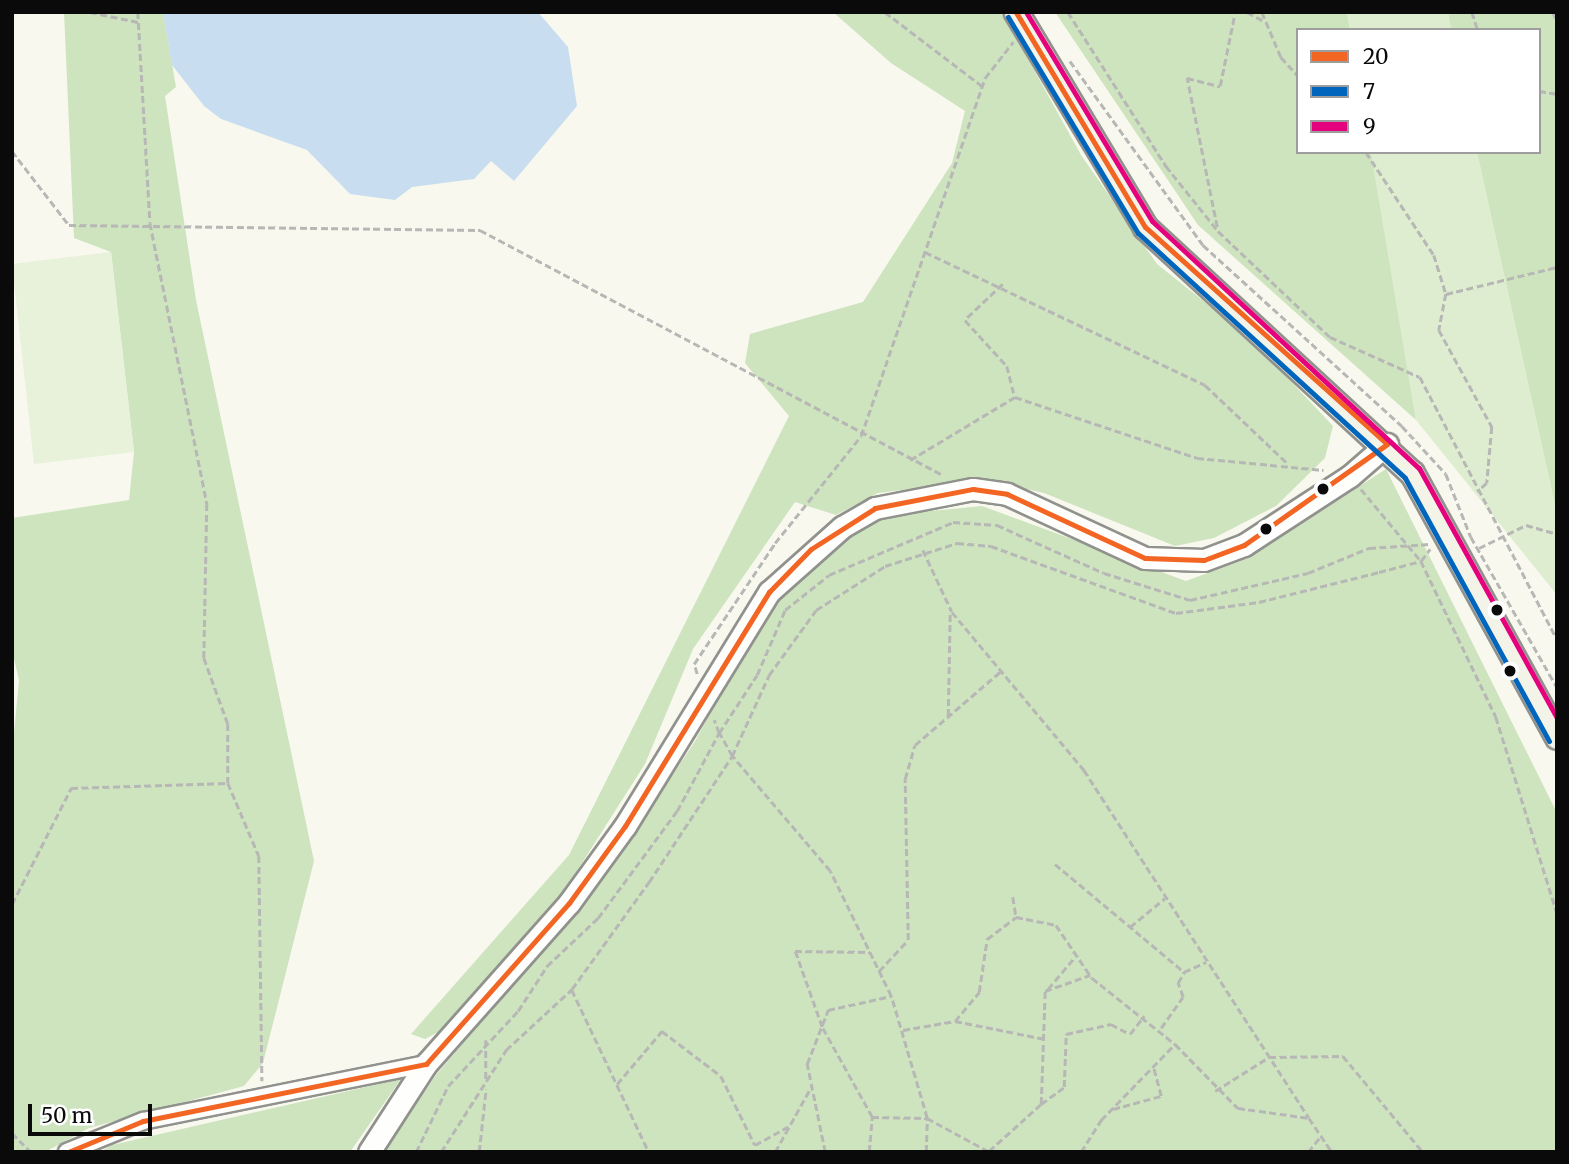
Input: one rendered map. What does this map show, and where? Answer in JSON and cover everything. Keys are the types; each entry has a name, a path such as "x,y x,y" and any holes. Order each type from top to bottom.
{"main road":[{"path":"1021,19 1145,227 1387,444 1412,473 1557,737"}],"street":[{"path":"369,1152 426,1064 569,903 625,826 769,592 811,549 875,508 973,489 1007,494 1168,563 1204,560 1244,545 1350,477 1387,444"},
{"path":"67,1152 143,1121 426,1064"}],"path":[{"path":"90,12 138,22"},
{"path":"138,12 150,223 206,504 204,658 228,724 228,783 259,856 262,1097"},
{"path":"885,12 982,86"},
{"path":"1068,12 1166,166 1217,231 1330,337 1420,377 1477,493 1557,639"},
{"path":"1217,231 1187,78 1220,86 1235,12"},
{"path":"1247,12 1266,22"},
{"path":"1262,12 1296,73"},
{"path":"1553,12 1557,21"},
{"path":"861,436 982,86 1021,19"},
{"path":"1068,58 1203,245 1402,426 1446,474 1479,548 1557,687"},
{"path":"12,151 69,225 150,223 480,230 861,436 973,489"},
{"path":"1367,154 1434,255 1446,294 1440,330 1492,427 1487,483 1477,493"},
{"path":"925,252 1003,284 1205,385 1286,462"},
{"path":"1446,294 1557,267"},
{"path":"1003,284 965,320 1007,366 1015,397"},
{"path":"909,460 1015,397 1197,458 1286,462 1350,477 1411,544 1496,717 1557,912"},
{"path":"441,1152 447,1134 486,1086 506,1050 572,989 732,756 769,675 816,610 923,550 957,543 991,546 1176,613 1259,602 1421,561 1434,543 1369,548 1308,573 1190,600 1104,573 997,525 953,522 829,575 785,610 757,675 719,733 732,756 830,871 891,996 927,1118 926,1152"},
{"path":"1479,548 1526,525 1557,534"},
{"path":"923,550 950,607 1084,770 1332,1152"},
{"path":"948,716 950,607"},
{"path":"879,971 908,940 905,779 915,745 1001,670"},
{"path":"12,904 71,788 228,783"},
{"path":"1055,864 1184,972"},
{"path":"1013,897 1016,917"},
{"path":"1130,927 1166,897"},
{"path":"955,1021 979,992 987,939 1016,917 1056,925 1073,958 1090,975 1161,1028 1216,1091 1238,1108 1309,1118"},
{"path":"869,1152 872,1117 822,1027 795,951 870,952"},
{"path":"1041,1104 1045,991 1073,958"},
{"path":"1161,1028 1183,998 1178,983 1184,972 1207,962"},
{"path":"1045,991 1090,975"},
{"path":"572,989 649,1152"},
{"path":"825,1152 807,1064 828,1010 891,996"},
{"path":"872,1117 927,1118 989,1152 1041,1104 1064,1087 1066,1034 1111,1024 1130,1034 1145,1016"},
{"path":"902,1030 955,1021 1045,1039"},
{"path":"617,1084 662,1031 722,1076 755,1145 788,1127"},
{"path":"479,1152 486,1086 486,1040"},
{"path":"1081,1152 1110,1110 1175,1044"},
{"path":"1216,1091 1269,1057 1343,1056 1423,1152"},
{"path":"1110,1110 1161,1096 1153,1066"},
{"path":"775,1152 811,1086"},
{"path":"12,1133 31,1152"},
{"path":"1308,1152 1321,1136"}],"green space":[{"path":"64,12 163,12 176,87 165,96 196,300 314,861 263,1063 244,1086 89,1128 45,1152 12,1152 12,754 19,680 12,650 12,518 129,500 134,452 111,252 74,238"},
{"path":"833,12 1002,12 1081,155 1157,264 1251,339 1333,426 1325,458 1276,506 1214,538 1175,546 1044,493 986,480 878,493 836,515 795,502 693,649 645,764 566,888 440,1031 425,1039 411,1034 569,855 789,416 745,363 750,334 863,302 952,163 965,111 891,63"},
{"path":"1055,12 1347,12 1350,28 1296,28 1296,154 1371,154 1416,420 1198,225"},
{"path":"1347,12 1448,12 1451,28 1350,28"},
{"path":"1448,12 1557,12 1557,514 1477,154 1541,154 1541,28 1451,28"},
{"path":"1371,154 1477,154 1557,514 1557,595 1416,420"},
{"path":"111,252 134,452 34,464 12,264"},
{"path":"1386,469 1557,813 1557,1152 384,1152 436,1075 602,879 694,743 765,614 804,569 844,537 890,515 982,506 1186,581 1246,559"},
{"path":"401,1079 350,1152 100,1152 112,1145"}],"water":[{"path":"163,12 538,12 568,47 577,106 514,181 491,161 474,179 412,187 395,200 350,194 307,150 221,119 204,106 172,65"}],"transit line":[{"name":"20","path":"68,1152 143,1121 426,1064 569,903 625,826 769,592 811,549 875,508 973,489 1007,494 1145,558 1204,560 1244,545 1387,444 1145,227 1016,12"},
{"name":"9","path":"1026,12 1152,221 1419,468 1557,718"},
{"name":"7","path":"1008,17 1138,233 1405,478 1549,741"}]}
